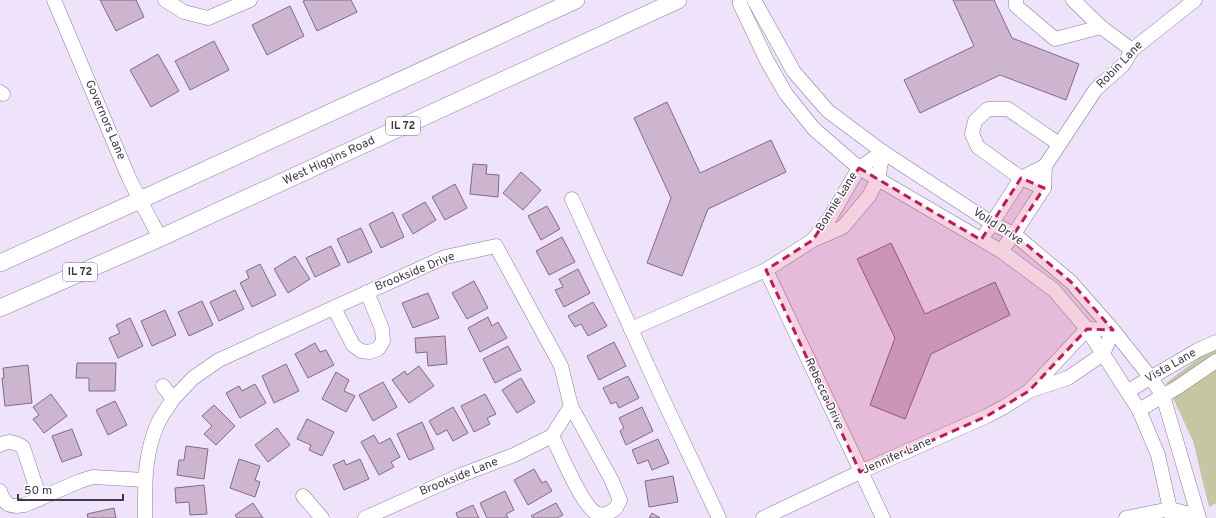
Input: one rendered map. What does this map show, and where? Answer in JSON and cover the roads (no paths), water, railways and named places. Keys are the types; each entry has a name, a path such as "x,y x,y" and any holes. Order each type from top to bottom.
{"main road":[{"path":"0,263 576,0"},
{"name":"West Higgins Road","path":"0,308 160,238 678,0"}],"street":[{"name":"Governors Lane","path":"54,0 140,200 160,238"},
{"path":"165,0 184,12 208,18 250,0"},
{"name":"Volid Drive","path":"740,0 740,4 767,61 786,94 814,129 859,168 1001,251 1054,290 1087,329 1139,410 1158,454 1171,514"},
{"name":"Volid Drive","path":"754,0 794,72 828,111 883,152 993,224 1014,234 1071,282 1113,330 1151,378 1163,396 1198,518"},
{"path":"1016,0 1016,6 1055,39 1101,27"},
{"path":"1073,0 1101,27 1132,50"},
{"name":"Robin Lane","path":"1021,178 1045,166 1096,89 1124,65 1132,50 1195,0"},
{"path":"1044,188 1021,178 978,147 972,134 975,121 988,109 1008,109 1060,144"},
{"name":"Bonnie Lane","path":"813,240 831,216 859,168 883,152"},
{"name":"Bonnie Lane","path":"631,329 766,270 813,240 844,227 869,196 878,179 883,152"},
{"path":"1001,251 1044,188 1045,166"},
{"path":"982,240 1021,178"},
{"path":"572,199 719,518"},
{"name":"Brookside Drive","path":"145,518 145,480 149,448 158,422 173,399 193,378 219,360 445,257 496,246 561,366 571,406"},
{"name":"Rebecca Drive","path":"766,270 883,518"},
{"path":"334,308 353,345 361,351 369,352 378,349 384,341 382,329 367,292"},
{"path":"1087,329 1113,330 1103,354"},
{"name":"Jennifer Lane","path":"1030,390 1087,329"},
{"name":"Vista Lane","path":"1128,391 1198,350 1216,342"},
{"name":"Jennifer Lane","path":"763,518 860,472 987,416 1030,390 1068,378 1103,354"},
{"name":"Vista Lane","path":"1139,410 1216,361"},
{"path":"163,386 173,399"},
{"path":"571,406 611,479 620,500 615,508 606,514 598,514 589,507 580,494 552,436 571,406"},
{"name":"Brookside Lane","path":"365,518 461,475 514,455 552,436"},
{"path":"0,445 8,441 23,447 40,499"},
{"path":"0,491 2,499 8,504 16,507 25,505 80,481 93,477 145,480"},
{"path":"303,496 322,518"},
{"path":"1126,518 1171,514 1198,518"}]}
